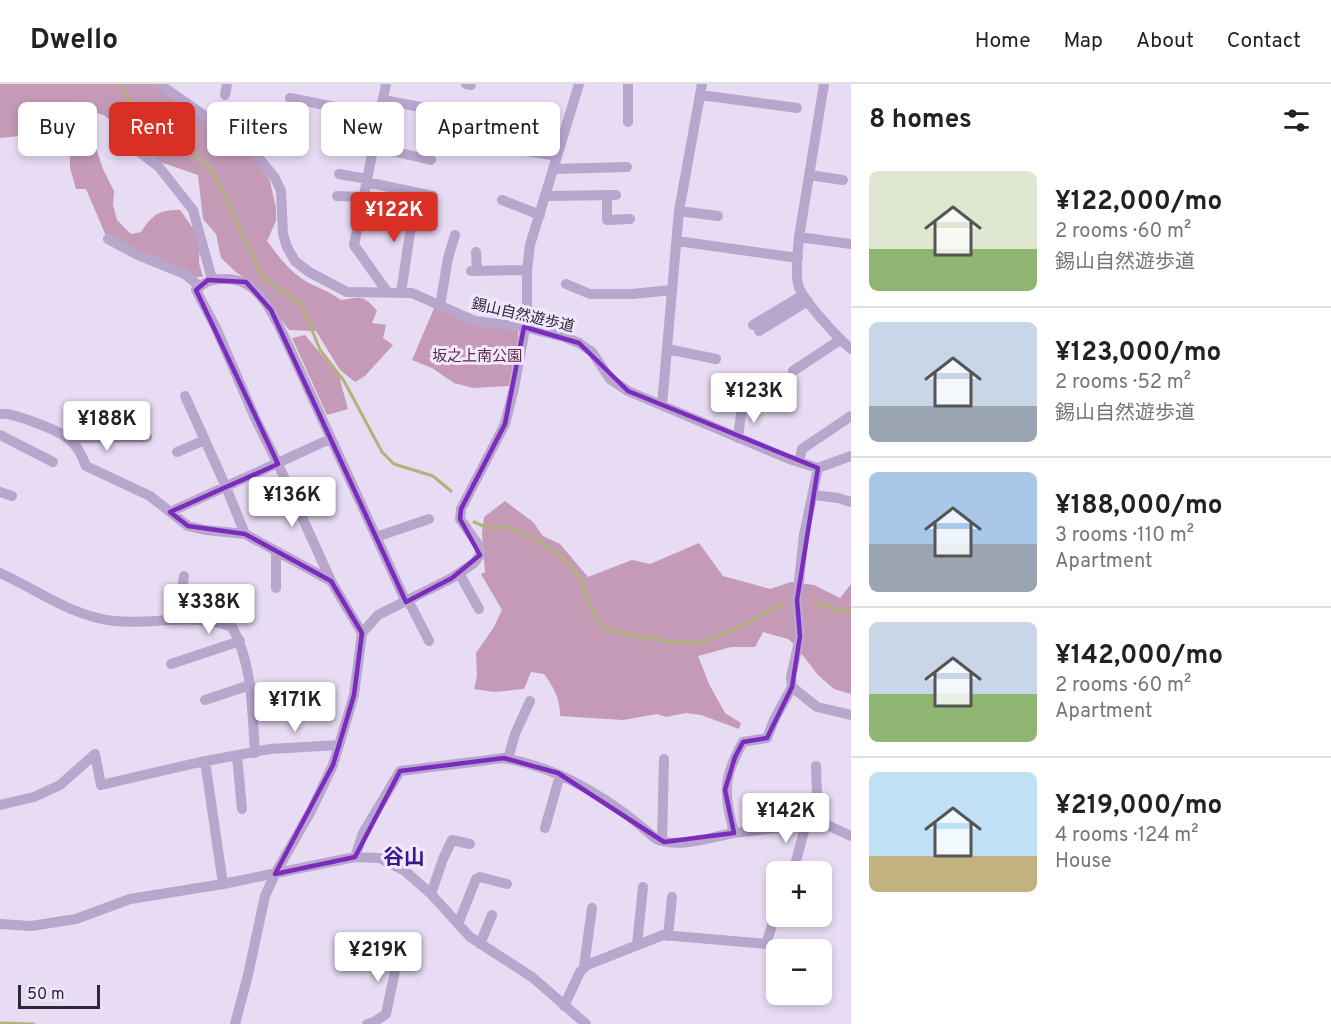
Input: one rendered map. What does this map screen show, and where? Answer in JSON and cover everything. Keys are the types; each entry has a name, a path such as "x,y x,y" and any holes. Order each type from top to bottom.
{"street":[{"name":"錫山自然遊歩道","path":"159,84 208,118 232,129 275,178 282,197 283,234 286,247 295,261 309,272 347,292 412,293 475,321 524,327 564,337 592,352 610,379 628,391 738,438 818,468"},
{"path":"386,84 383,100 416,106"},
{"path":"466,84 471,85"},
{"path":"560,146 579,84"},
{"path":"628,84 628,122"},
{"path":"824,84 799,237 798,284 805,298 840,340 851,349"},
{"path":"662,405 679,211 701,90 797,108"},
{"path":"291,98 321,104"},
{"path":"404,154 431,160"},
{"path":"139,156 146,165 159,167 193,210 212,279"},
{"path":"372,156 354,245 388,293"},
{"path":"235,1024 265,896 274,874 311,811 333,765 354,695 362,633 378,615 459,573 474,563 480,555 479,546 460,519 461,508 505,424 527,318 527,270 530,245 557,156"},
{"path":"553,169 627,167"},
{"path":"339,174 433,195"},
{"path":"809,175 843,180"},
{"path":"545,195 611,195 607,219 630,219"},
{"path":"337,196 363,197"},
{"path":"502,200 540,215"},
{"path":"679,211 718,216"},
{"path":"360,215 412,220 401,293"},
{"path":"440,306 454,235"},
{"path":"799,237 851,244"},
{"path":"108,238 138,255 184,274 200,286"},
{"path":"677,241 798,258"},
{"path":"476,252 474,271 527,270"},
{"path":"362,633 332,581 255,418 216,328 196,290 208,280 232,278 246,282 271,310 376,537 429,641"},
{"path":"574,284 590,294 632,294 672,290"},
{"path":"756,328 805,298"},
{"path":"793,371 840,340"},
{"path":"667,349 716,359"},
{"path":"185,396 245,534"},
{"path":"738,438 742,406"},
{"path":"0,414 7,413 20,417 68,438 82,453 86,466 150,496 188,526 245,534 332,581"},
{"path":"799,462 802,449 851,416"},
{"path":"0,435 53,462"},
{"path":"68,438 147,437"},
{"path":"170,512 330,439"},
{"path":"177,452 205,440"},
{"path":"734,832 725,789 735,757 743,742 767,738 792,687 791,677 800,636 797,600 804,535 818,468 851,456"},
{"path":"0,492 12,496"},
{"path":"814,495 851,502"},
{"path":"376,537 429,519"},
{"path":"276,551 276,588"},
{"path":"0,573 47,599 82,613 112,621 144,622 178,619 218,621 232,627 240,641 250,685 255,753"},
{"path":"459,573 479,609"},
{"path":"178,619 184,576"},
{"path":"171,664 240,641"},
{"path":"205,700 250,685"},
{"path":"792,687 817,707 851,715"},
{"path":"508,759 515,734 530,701"},
{"path":"0,804 34,797 60,785 95,754 101,785 205,761 270,749 339,745"},
{"path":"237,756 242,809"},
{"path":"355,856 363,833 400,771 508,759 560,775 595,794 662,841 685,842 734,832 818,823 851,836"},
{"path":"662,841 664,759"},
{"path":"205,761 223,884"},
{"path":"816,766 818,823"},
{"path":"545,828 560,775"},
{"path":"796,861 806,824"},
{"path":"431,894 452,840 470,844"},
{"path":"0,924 39,925 76,919 130,899 223,884 355,856 380,858 405,871 431,894 470,937 532,977 586,1024"},
{"path":"458,924 476,879 480,877 507,884"},
{"path":"637,945 643,887"},
{"path":"668,936 672,897"},
{"path":"584,968 592,908"},
{"path":"480,944 492,915"},
{"path":"564,1006 584,968 663,935 765,944 771,927"},
{"path":"367,1024 386,1014 399,952"}],"highlighted area":[{"path":"208,280 246,282 271,310 406,602 452,578 480,555 460,519 461,509 505,424 524,327 579,343 628,391 818,468 797,600 800,636 792,687 767,738 743,742 735,757 725,790 734,833 664,842 558,773 504,758 400,771 355,857 275,874 333,765 354,695 362,633 331,581 245,534 188,526 170,512 278,464 196,290"}],"green space":[{"path":"0,84 153,84 180,102 109,102 109,119 97,113 97,102 18,102 18,136 0,138"},
{"path":"195,112 207,120 207,156 253,156 270,181 276,208 276,221 267,241 271,247 290,268 307,282 341,300 365,299 377,311 372,323 386,325 383,338 393,345 365,376 355,382 340,370 316,331 289,330 256,285 237,273 221,258 216,234 203,219 198,175 160,162 153,156 195,156"},
{"path":"97,151 114,191 113,205 117,220 131,234 141,232 157,214 180,210 195,231 200,245 199,263 203,277 184,277 106,236 86,189 76,189 70,168 70,156 97,156"},
{"name":"坂之上南公園","path":"435,306 518,328 509,386 473,388 454,383 432,368 412,360"},
{"path":"305,335 339,376 348,409 327,415 292,338"},
{"path":"505,501 533,522 543,536 560,544 588,577 632,560 650,564 699,543 723,576 770,589 791,582 814,585 840,598 851,584 851,694 834,689 818,675 788,639 763,632 755,647 731,647 698,656 709,684 725,713 741,723 739,729 701,715 686,713 666,717 657,714 623,720 560,716 558,698 548,679 544,674 531,672 524,689 494,692 474,689 477,676 476,653 494,627 502,610 481,574 485,572 482,533 484,517"}],"waterway":[{"path":"120,84 129,101 209,167 262,277 302,305 320,350 344,381 382,452 394,464 433,476 451,491"},
{"path":"474,522 488,528 507,527 540,542 563,558 581,579 590,606 603,628 654,639 682,642 704,641 725,634 784,603"},
{"path":"814,603 851,613"},
{"path":"0,1023 34,1024"}],"district":[{"name":"谷山","path":"404,857"}]}
